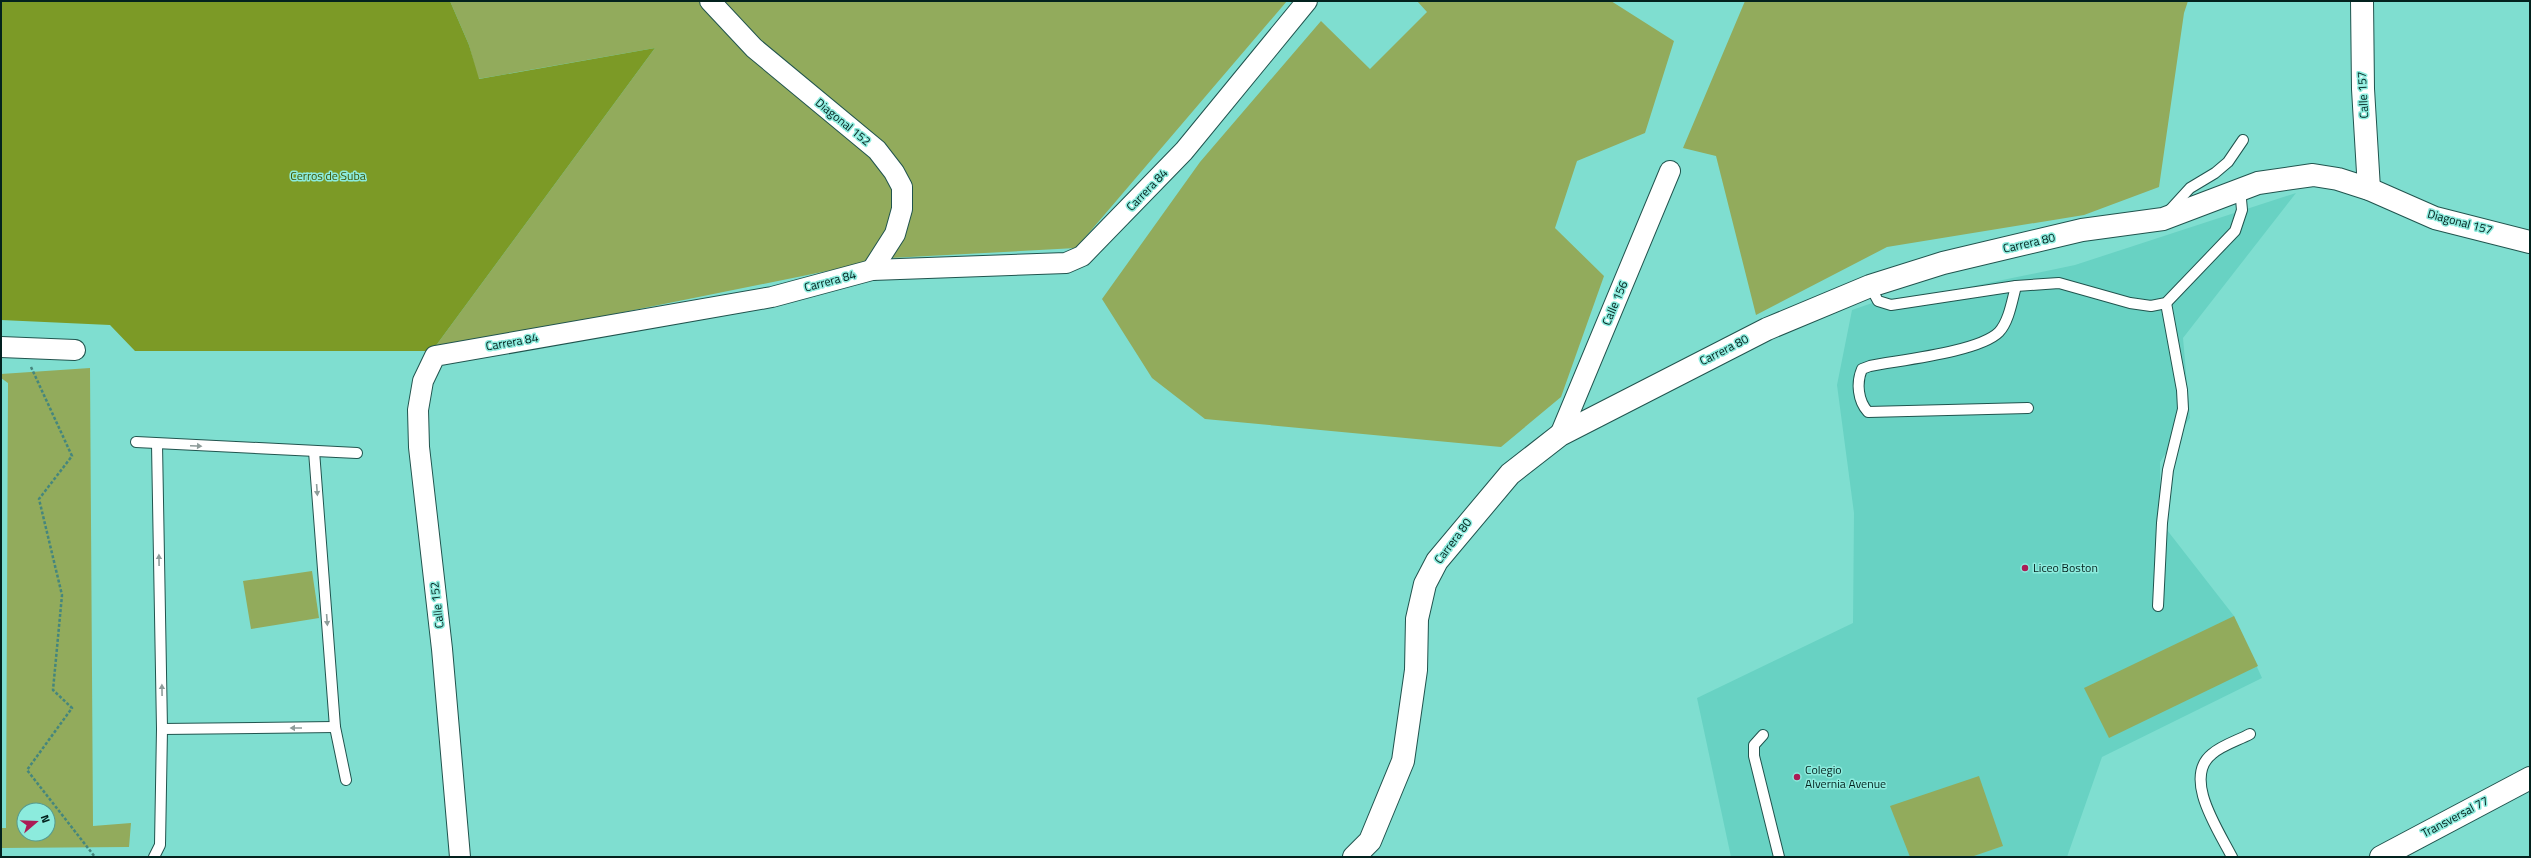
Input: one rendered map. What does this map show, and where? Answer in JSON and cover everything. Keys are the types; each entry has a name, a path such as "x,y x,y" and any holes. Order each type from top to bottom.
{"street":[{"name":"Diagonal 152","path":"710,1 754,48 877,150 894,172 902,187 902,209 895,234 872,270"},
{"name":"Carrera 84","path":"435,356 772,297 872,270 1066,264 1082,256 1184,152 1307,1"},
{"name":"Calle 157","path":"2362,1 2362,81 2369,189"},
{"name":"Calle 156","path":"1560,435 1670,171"},
{"name":"Carrera 80","path":"1354,857 1370,841 1403,761 1416,670 1417,619 1425,584 1437,561 1510,474 1560,435 1767,329 1870,286 1943,263 2082,230 2163,219 2240,189 2291,176 2313,175 2338,179 2369,189"},
{"name":"Diagonal 157","path":"2369,189 2435,218 2530,242"},
{"path":"1,347 75,350"},
{"name":"Calle 152","path":"435,356 423,381 418,410 419,447 442,649 460,857"},
{"name":"Transversal 77","path":"2381,857 2530,778"}],"lane":[{"path":"2163,219 2190,188 2215,174 2228,162 2243,140"},
{"path":"1870,286 1878,301 1891,305 2016,286 2059,283 2130,303 2151,306 2166,303 2235,231 2242,210 2240,189"},
{"path":"2016,286 2008,316 1999,332 1979,344 1870,366 1862,369 1858,378 1862,405 1868,412 2028,408"},
{"path":"2158,606 2162,523 2168,470 2182,409 2182,390 2166,303"},
{"path":"136,442 357,453"},
{"path":"154,857 160,845 162,729 157,444"},
{"path":"314,452 335,727 346,780"},
{"path":"162,729 335,727"},
{"path":"2232,857 2207,806 2200,786 2200,769 2212,754 2250,734"},
{"path":"1763,735 1754,745 1754,756 1779,857"}],"path":[{"path":"22,348 72,456 39,499 62,595 53,690 72,708 27,770 95,857"}],"shaded area":[{"path":"450,1 1287,1 1076,248 891,258 432,351 655,48 478,79 469,45"},
{"path":"1417,1 1611,1 1674,41 1645,133 1577,161 1555,228 1604,276 1561,397 1501,447 1205,419 1152,378 1102,299 1200,162 1321,21 1370,69 1427,12"},
{"path":"1745,1 2188,1 2184,13 2159,187 2084,215 1887,247 1756,315 1716,156 1683,148"},
{"name":"Liceo Boston","path":"2296,193 2183,338 2190,418 2160,462 2160,521 2234,616 2262,678 2102,757 2067,857 1731,857 1697,698 1853,623 1854,513 1837,385 1852,310 1878,301 1954,290 2075,265"},
{"path":"90,368 93,826 131,823 129,847 1,848 1,828 6,828 8,383 1,378 1,374"},
{"path":"312,571 319,618 251,629 243,581"},
{"path":"2234,616 2258,666 2109,738 2084,688"},
{"path":"1979,776 2003,846 1971,857 1910,857 1890,806"}],"green space":[{"name":"Cerros de Suba","path":"1,1 450,1 469,45 479,79 655,48 432,351 135,351 110,325 1,320"}],"place":[{"name":"Liceo Boston","path":"2025,568"},
{"name":"Colegio Alvernia Avenue","path":"1797,777"}]}
